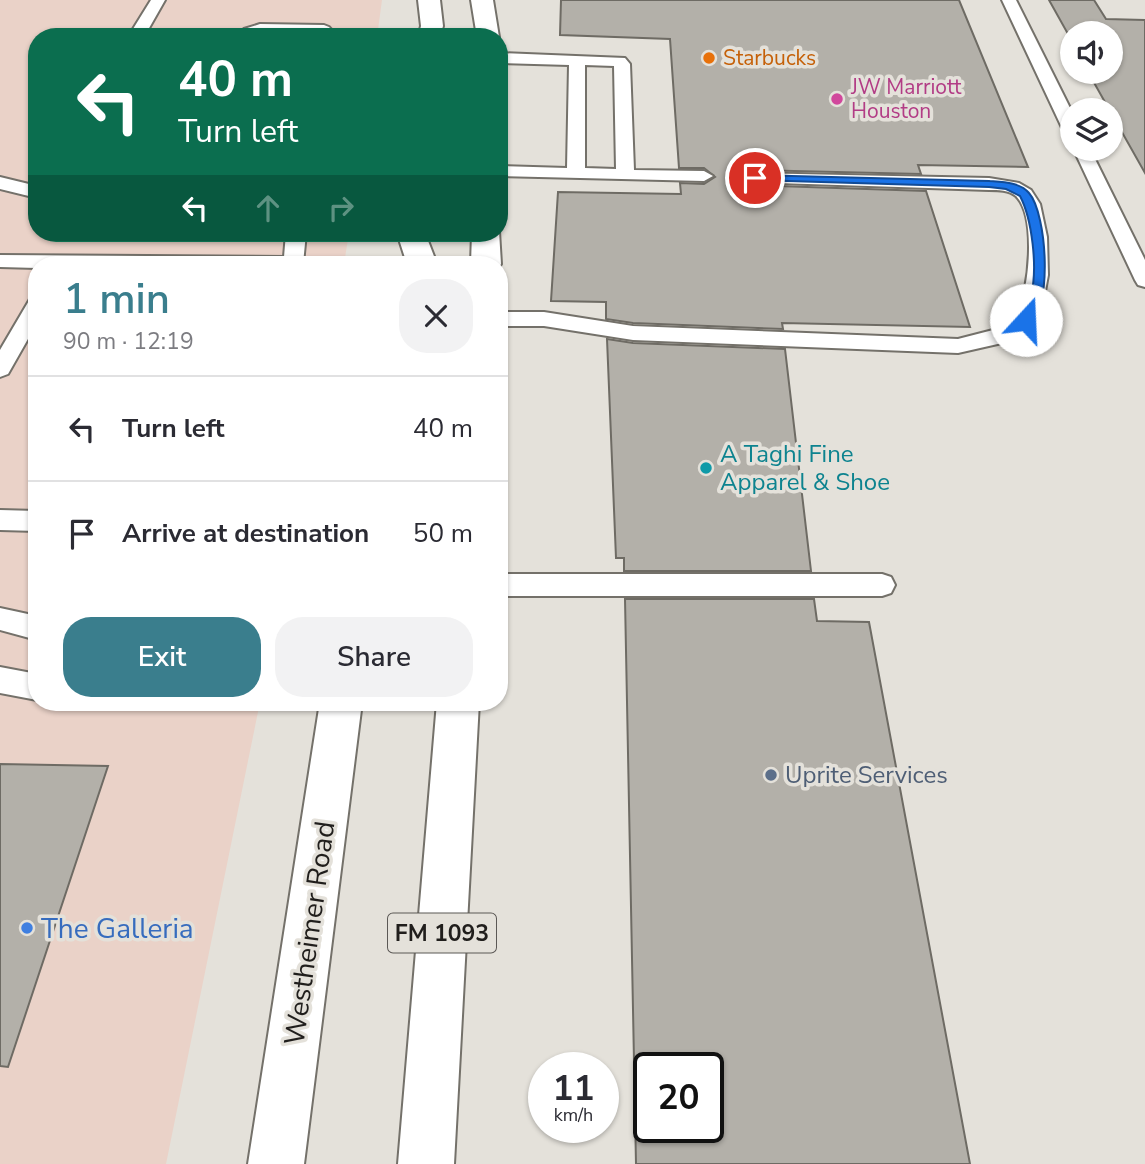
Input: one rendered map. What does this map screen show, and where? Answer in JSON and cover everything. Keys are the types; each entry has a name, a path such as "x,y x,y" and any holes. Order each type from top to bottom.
{"main road":[{"path":"429,0 431,28"},
{"path":"482,0 487,28"},
{"name":"Westheimer Road","path":"276,1164 340,711"},
{"name":"FM 1093","path":"426,1164 457,711"}],"lane":[{"path":"141,28 158,0"},
{"path":"1009,0 1060,105"},
{"path":"508,58 620,61 625,175"},
{"path":"576,174 577,60"},
{"path":"1087,161 1145,280"},
{"path":"508,172 704,176"},
{"path":"508,319 544,319 633,333 958,346 981,343 1026,320 1037,294 1039,263 1036,226 1024,194 1008,185 755,178"},
{"path":"0,183 28,190"},
{"path":"1120,229 1145,230"},
{"path":"0,261 28,262"},
{"path":"0,369 28,320"},
{"path":"0,520 28,521"},
{"path":"508,585 882,585"},
{"path":"0,614 28,614"},
{"path":"0,620 28,626"},
{"path":"0,680 28,685"}],"shaded area":[{"path":"0,0 382,0 378,28 28,28 28,242 348,242 345,256 28,256 28,711 258,711 166,1164 0,1164"}],"building":[{"path":"561,0 959,0 1028,167 918,165 921,174 755,170 743,177 749,185 926,191 970,327 782,323 783,329 633,323 606,319 606,302 551,301 558,192 681,194 680,183 704,184 715,177 704,168 679,168 670,39 560,35"},
{"path":"1049,0 1094,0 1106,19 1145,20 1145,173 1123,134 1123,98 1103,98 1095,84 1123,84 1123,21 1061,21"},
{"name":"A Taghi Fine Apparel & Shoe","path":"607,339 633,343 785,349 811,571 624,571 624,558 616,558"},
{"path":"625,599 814,599 817,621 869,622 970,1164 636,1164 636,1143 724,1143 724,1052 634,1052"},
{"name":"The Galleria","path":"0,764 108,766 8,1067 0,1066"}],"place":[{"name":"Starbucks","path":"709,58"},
{"name":"JW Marriott Houston","path":"837,99"},
{"name":"A Taghi Fine Apparel & Shoe","path":"706,468"},
{"name":"Uprite Services","path":"771,775"},
{"name":"The Galleria","path":"27,928"}],"route":[{"path":"755,178 1008,185 1024,194 1036,226 1039,263 1037,294 1026,320"}]}
